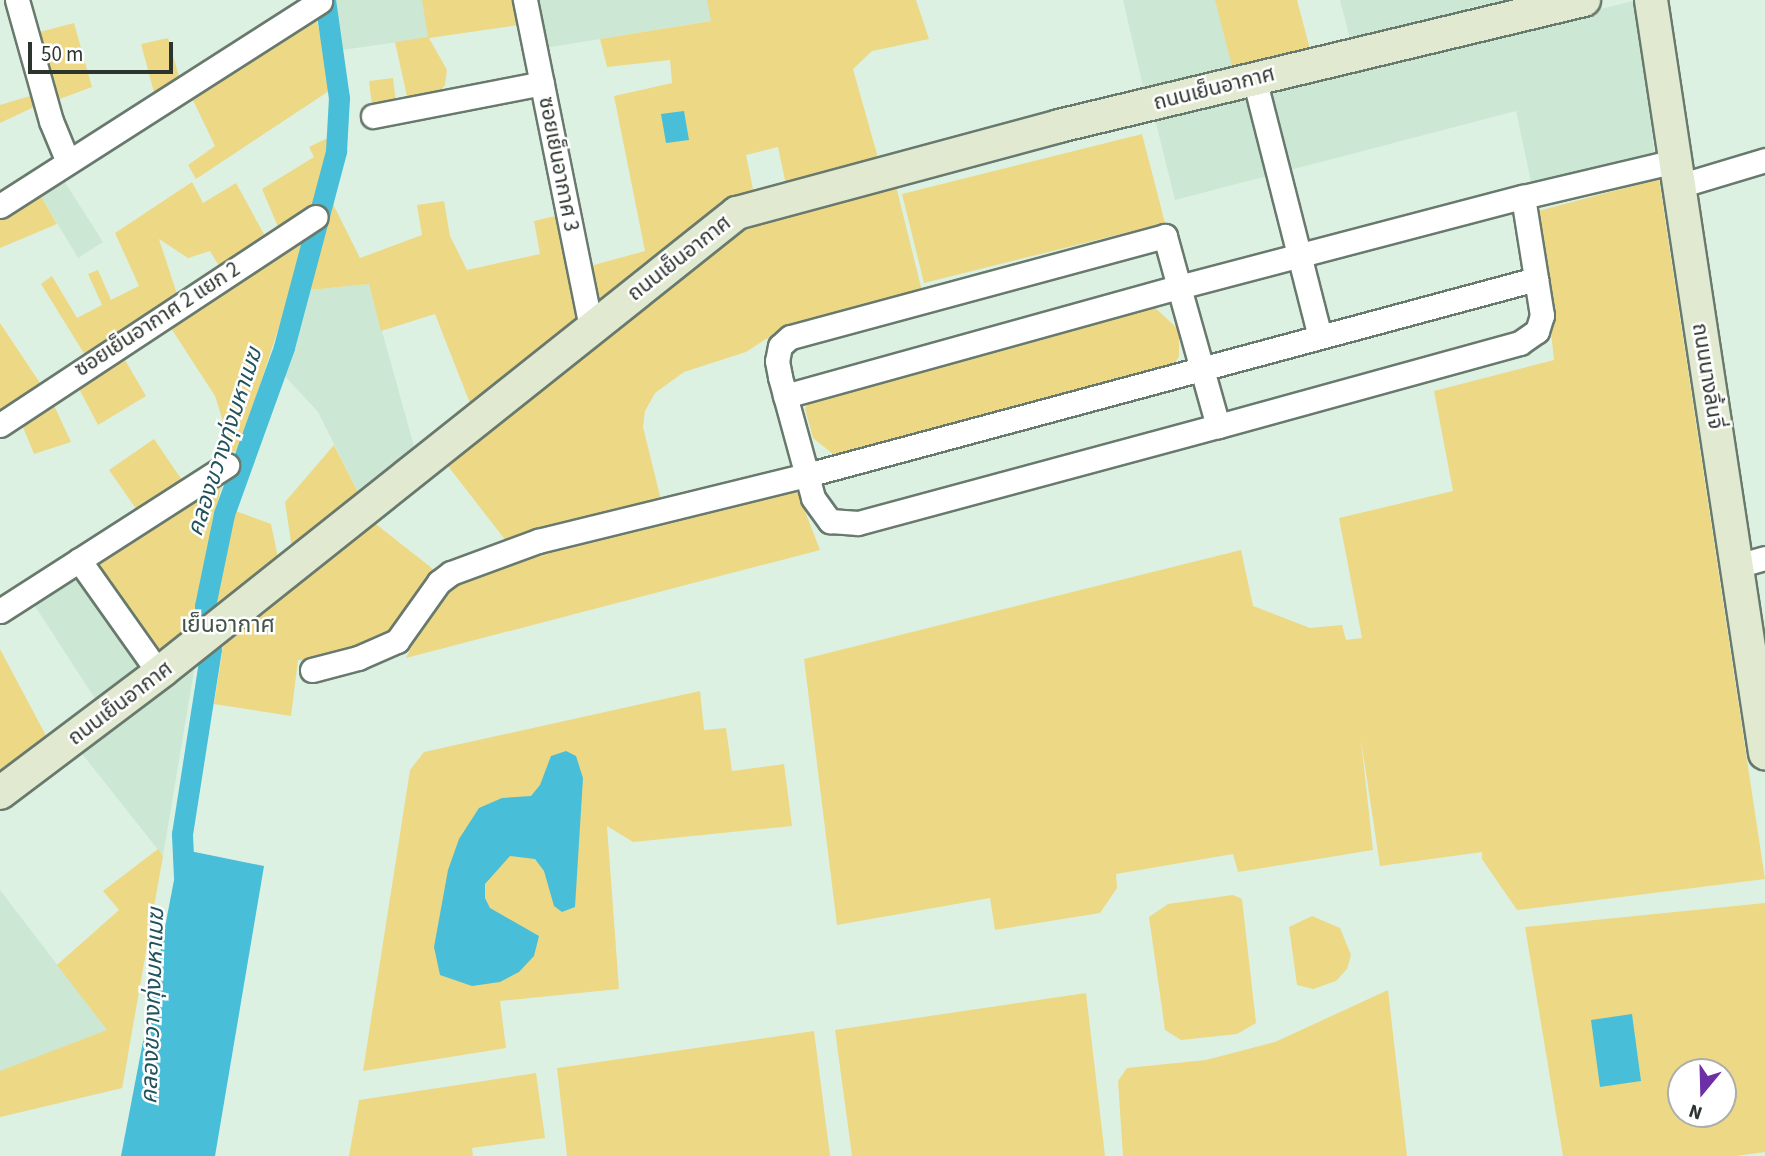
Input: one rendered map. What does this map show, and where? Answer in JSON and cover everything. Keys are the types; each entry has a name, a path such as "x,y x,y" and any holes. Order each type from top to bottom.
{"street":[{"path":"17,0 51,121 68,162"},
{"name":"ซอยเย็นอากาศ 3","path":"525,0 591,328"},
{"name":"ถนนเย็นอากาศ","path":"0,793 159,673 737,213 1254,78 1584,0"},
{"name":"ถนนนางลิ้นจี่","path":"1651,0 1677,173 1751,562 1765,753"},
{"path":"0,206 320,1"},
{"path":"1254,78 1320,336"},
{"path":"373,116 542,83"},
{"path":"785,396 1179,287 1522,197 1765,160"},
{"path":"1218,426 1165,236 790,337 780,346 777,361 807,475 821,514 830,521 858,523 1218,426 1520,343 1537,331 1542,315 1522,197"},
{"name":"ซอยเย็นอากาศ 2 แยก 2","path":"0,425 316,217"},
{"path":"312,670 358,658 397,641 439,582 465,567 538,541 807,475 1536,279"},
{"path":"0,611 227,465"},
{"path":"79,560 159,673"}],"shaded area":[{"path":"333,0 514,0 518,25 342,50"},
{"path":"422,0 514,0 518,25 429,38 447,70 445,85 435,98 408,101 395,42 428,37"},
{"path":"533,0 757,0 759,13 545,48"},
{"path":"707,0 916,0 929,39 872,51 853,69 880,165 787,190 778,147 746,155 755,199 600,313 590,266 645,251 614,96 672,83 670,60 607,67 600,39 711,21"},
{"path":"1123,0 1260,0 1234,74 1145,95"},
{"path":"1215,0 1297,0 1311,53 1234,74"},
{"path":"1340,0 1509,0 1468,8 1466,17 1351,43"},
{"path":"1637,0 1656,167 1531,182 1516,111 1175,200 1155,119"},
{"path":"315,12 332,89 196,179 188,165 215,146 190,94"},
{"path":"74,23 92,87 57,100 36,33"},
{"path":"168,38 180,80 155,96 141,44"},
{"path":"393,78 396,103 372,106 369,81"},
{"path":"33,95 36,106 0,123 0,105"},
{"path":"1142,134 1165,223 924,283 902,194"},
{"path":"334,135 318,202 278,227 262,189 314,157 309,147"},
{"path":"61,176 103,242 78,258 38,191"},
{"path":"1659,179 1765,879 1517,910 1482,859 1482,852 1380,866 1361,740 1373,850 1238,872 1233,854 1116,874 1117,888 1100,913 995,930 990,898 837,925 804,659 1241,550 1253,606 1310,628 1342,625 1346,640 1362,638 1339,518 1453,491 1434,391 1554,360 1538,211"},
{"path":"192,182 203,203 236,183 265,236 219,266 210,251 188,258 159,239 177,294 85,355 41,284 52,276 77,318 102,305 88,274 98,270 111,300 139,286 115,233"},
{"path":"896,186 923,295 766,339 746,352 684,372 655,393 645,411 643,427 662,504 510,546 444,461 738,224"},
{"path":"38,191 57,224 0,248 0,216"},
{"path":"444,201 450,236 467,270 540,254 534,221 560,215 578,313 576,322 473,411 435,314 381,331 369,284 310,290 333,204 360,258 422,235 417,205"},
{"path":"311,229 239,449 233,453 215,396 167,322"},
{"path":"369,284 417,457 364,504 318,412 281,372 310,290"},
{"path":"1150,303 1179,330 1179,356 1172,368 839,459 813,438 805,409 809,396"},
{"path":"0,323 42,386 0,417"},
{"path":"121,353 146,396 98,425 76,383"},
{"path":"51,399 71,442 34,454 20,420"},
{"path":"154,439 184,483 139,513 109,470"},
{"path":"334,445 364,504 294,562 285,502"},
{"path":"227,476 220,491 193,639 157,656 107,586 112,580 98,573 92,563"},
{"path":"795,485 820,550 406,658 440,588 455,572"},
{"path":"230,509 271,524 281,572 207,619"},
{"path":"372,521 438,573 396,632 323,660 298,660 291,716 214,704 225,634"},
{"path":"76,571 150,670 101,708 31,600"},
{"path":"0,649 52,747 0,787"},
{"path":"197,653 163,856 79,750"},
{"path":"700,691 704,730 726,728 732,771 784,764 792,826 633,842 607,826 619,989 500,1001 506,1048 363,1071 410,770 424,752"},
{"path":"158,849 163,856 122,1088 0,1117 0,1071 107,1030 57,965 119,910 103,891"},
{"path":"0,890 128,1057 122,1088 0,1117"},
{"path":"1233,895 1242,899 1256,1023 1237,1034 1181,1040 1165,1030 1149,917 1168,904"},
{"path":"1765,903 1765,1152 1735,1156 1563,1156 1525,927"},
{"path":"1312,916 1340,928 1351,955 1347,969 1336,981 1313,989 1297,985 1289,927"},
{"path":"1388,990 1407,1156 1123,1156 1118,1081 1127,1068 1206,1060 1275,1042"},
{"path":"1086,993 1105,1156 852,1156 835,1030"},
{"path":"814,1031 830,1156 567,1156 557,1068"},
{"path":"536,1073 545,1138 472,1148 473,1156 349,1156 359,1100"}],"water":[{"path":"684,111 689,140 666,143 661,114"},
{"path":"566,751 576,756 583,778 575,907 562,912 554,906 544,871 535,859 510,856 485,884 485,898 490,908 539,936 534,956 519,972 500,982 472,986 440,975 434,947 448,870 459,839 479,808 502,798 531,796 540,785 551,756"},
{"path":"180,849 264,866 215,1156 121,1156"},
{"path":"1632,1014 1641,1081 1600,1087 1591,1020"}],"waterway":[{"name":"คลองขวางทุ่งมหาเมฆ","path":"184,877 182,834 211,649 205,606 224,514 284,347 336,151 339,98 325,0"}],"district":[{"name":"เย็นอากาศ","path":"228,625"}]}
